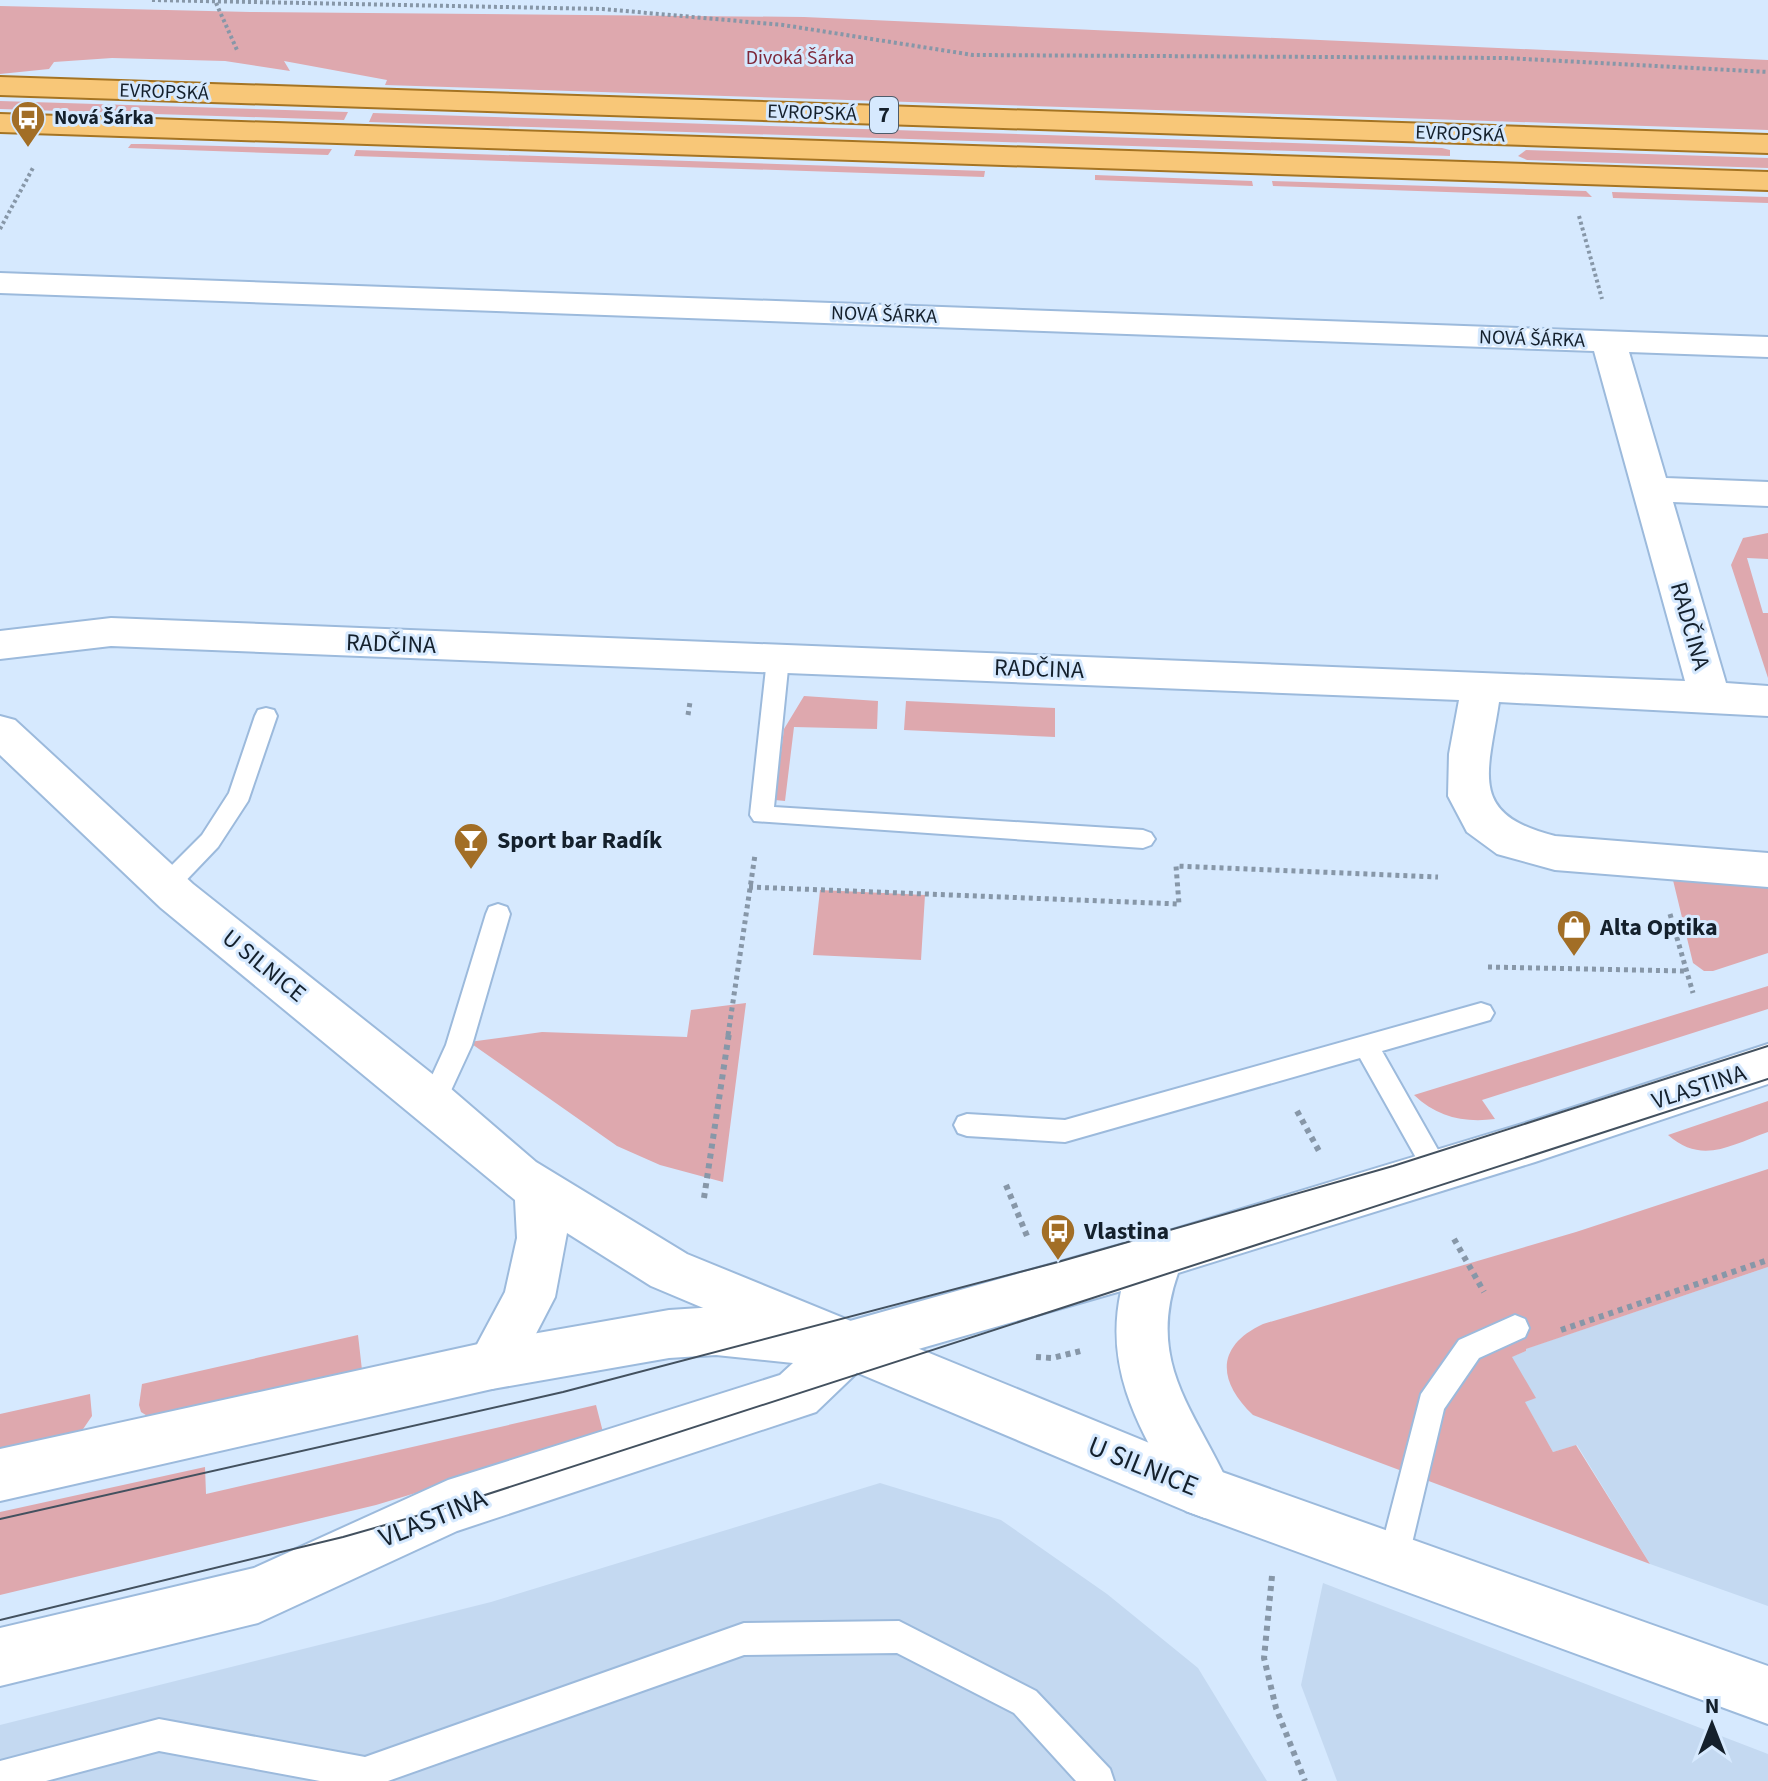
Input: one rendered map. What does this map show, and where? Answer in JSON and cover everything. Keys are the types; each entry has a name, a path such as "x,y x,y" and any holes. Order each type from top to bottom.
{"main road":[{"name":"EVROPSKÁ","path":"0,86 1768,144"},
{"name":"EVROPSKÁ","path":"0,123 1768,181"}],"street":[{"name":"NOVÁ ŠÁRKA","path":"0,283 1607,325 1768,347"},
{"name":"RADČINA","path":"0,645 111,632 1710,696 1607,325"},
{"path":"1651,489 1768,494"},
{"path":"1481,687 1470,754 1469,796 1482,821 1512,842 1555,853 1768,870"},
{"path":"1710,696 1768,701"},
{"name":"U SILNICE","path":"0,731 166,886 433,1102 519,1177 669,1270 1205,1492 1768,1695"},
{"name":"VLASTINA","path":"0,1475 492,1365 639,1339 716,1331 850,1345 1159,1257 1768,1064"},
{"path":"492,1365 529,1297 542,1238 539,1189"},
{"path":"1159,1257 1141,1304 1139,1352 1157,1405 1205,1492"},
{"name":"VLASTINA","path":"0,1657 258,1595 448,1507 797,1394 850,1345"}],"lane":[{"path":"778,659 762,815 1143,839"},
{"path":"166,886 210,841 240,795 266,716"},
{"path":"433,1102 459,1045 498,914"},
{"path":"967,1125 1065,1131 1481,1013"},
{"path":"1366,1046 1437,1171"},
{"path":"1393,1560 1431,1404 1469,1349 1511,1330"},
{"path":"0,1777 159,1735 365,1777 744,1639 899,1637 1025,1702 1098,1781"}],"path":[{"path":"152,0 603,9 783,25 973,55 1506,58 1768,72"},
{"path":"218,2 237,51"},
{"path":"0,229 36,161"},
{"path":"1576,207 1607,325"},
{"path":"704,1198 755,849"},
{"path":"1656,863 1693,993"},
{"path":"749,887 1179,904 1176,866 1438,877"},
{"path":"1488,967 1686,971"},
{"path":"1296,1110 1323,1160"},
{"path":"1006,1185 1029,1242"},
{"path":"1454,1239 1511,1330 1515,1345 1768,1260"},
{"path":"1283,1520 1270,1584 1264,1658 1276,1708 1305,1781"}],"shaded area":[{"path":"1768,1267 1768,1606 1650,1564 1577,1445 1553,1452 1524,1401 1535,1398 1511,1357 1525,1349"},
{"path":"880,1483 1001,1520 1107,1594 1198,1668 1267,1781 0,1781 0,1725 491,1602"},
{"path":"1323,1583 1768,1754 1768,1781 1337,1781 1301,1685"}],"green space":[{"name":"Divoká Šárka","path":"0,6 250,12 804,17 1768,60 1768,130 385,85 387,80 284,61 290,71 225,61 112,58 54,62 49,69 0,74"},
{"path":"0,101 348,112 344,120 0,109"},
{"path":"373,113 1442,148 1450,150 1450,156 369,122"},
{"path":"131,144 332,149 328,155 128,148"},
{"path":"356,150 985,171 984,177 354,156"},
{"path":"1526,150 1768,158 1768,168 1527,160 1518,156"},
{"path":"1095,175 1252,181 1253,186 1095,180"},
{"path":"1272,181 1586,191 1592,197 1273,186"},
{"path":"1612,192 1768,197 1768,203 1613,198"},
{"path":"1768,533 1768,559 1747,558 1763,613 1768,613 1768,678 1731,565 1743,538"},
{"path":"804,696 878,701 877,729 794,727 785,801 775,800 784,729"},
{"path":"906,701 1055,708 1055,737 904,730"},
{"path":"1672,876 1768,883 1768,953 1713,971 1704,971 1693,963"},
{"path":"820,890 925,895 921,960 813,955"},
{"path":"1768,986 1768,1009 1482,1100 1495,1119 1452,1117 1432,1109 1414,1095"},
{"path":"746,1003 723,1182 660,1165 617,1146 469,1042 542,1032 687,1037 691,1010"},
{"path":"1768,1101 1768,1132 1729,1147 1705,1151 1693,1149 1668,1135"},
{"path":"1768,1169 1768,1267 1526,1349 1512,1357 1536,1398 1525,1402 1553,1452 1576,1445 1650,1564 1253,1415 1233,1390 1227,1365 1230,1353 1248,1333 1263,1324 1576,1232"},
{"path":"358,1335 362,1370 149,1417 141,1412 142,1384"},
{"path":"90,1394 92,1416 79,1435 0,1452 0,1414"},
{"path":"596,1405 604,1436 376,1505 0,1595 0,1512 205,1467 206,1494"}],"tram line":[{"path":"0,1519 563,1392 1058,1262 1393,1166 1768,1046"},
{"path":"0,1620 343,1537 448,1507 1768,1079"}],"place":[{"name":"Nová Šárka","path":"28,149"},
{"name":"Sport bar Radík","path":"471,871"},
{"name":"Alta Optika","path":"1574,958"},
{"name":"Vlastina","path":"1058,1262"}]}
